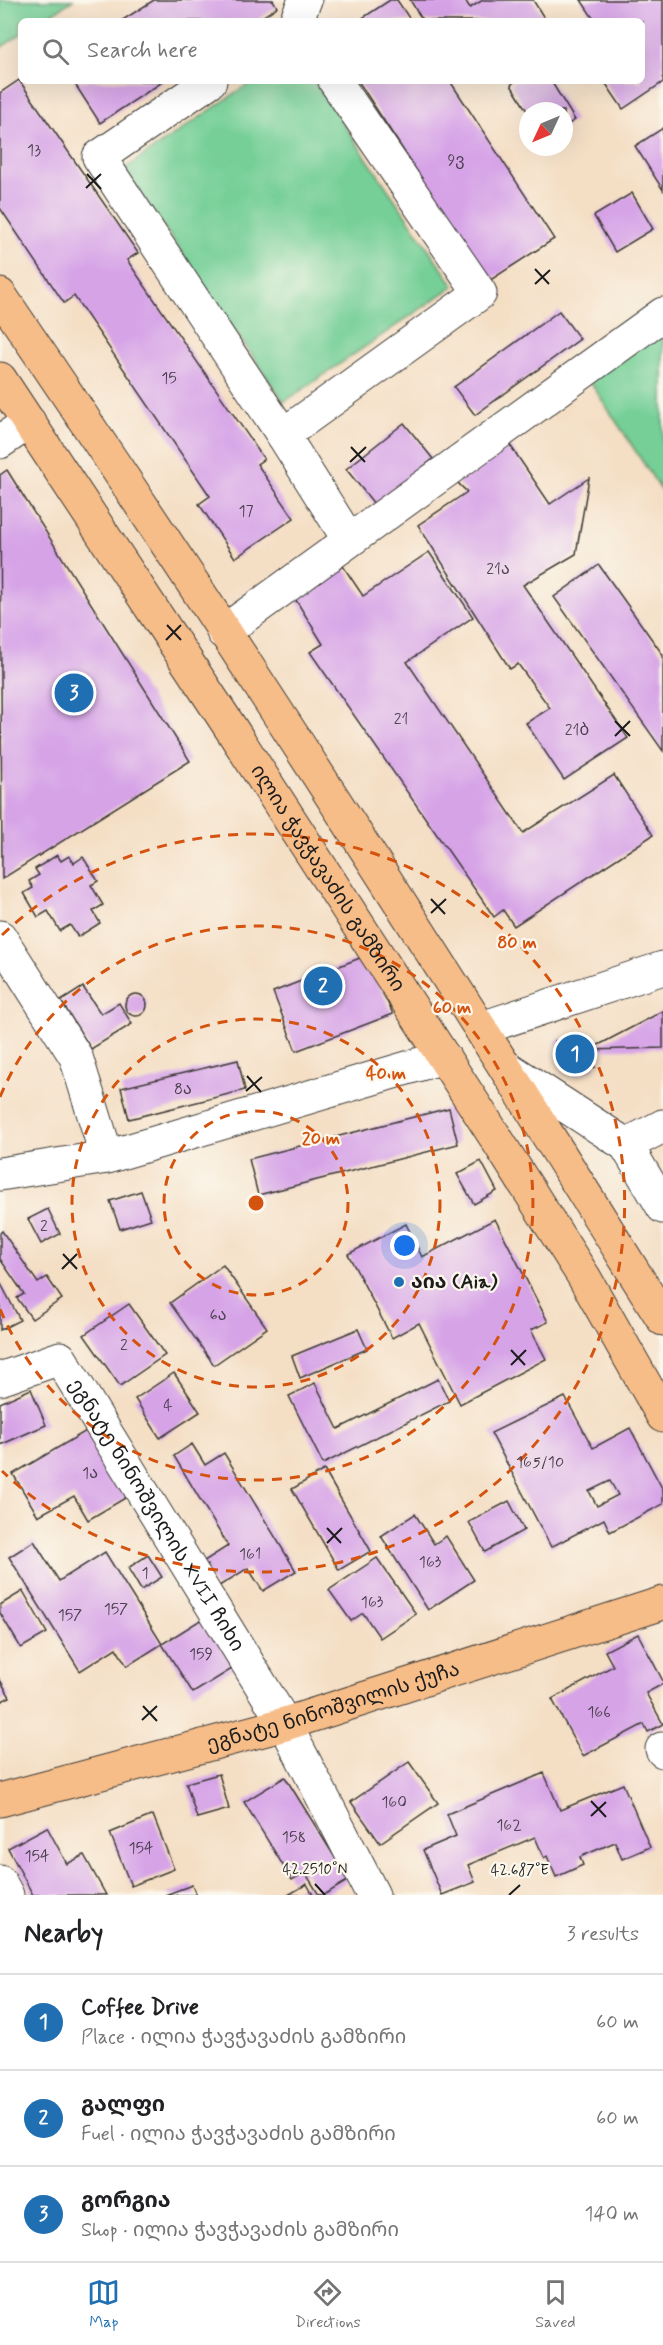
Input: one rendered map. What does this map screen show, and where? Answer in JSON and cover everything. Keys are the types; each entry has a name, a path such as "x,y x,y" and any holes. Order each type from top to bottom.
{"main road":[{"path":"0,295 79,411 482,1028 663,1319"},
{"name":"ილია ჭავჭავაძის გამზირი","path":"0,379 444,1057 584,1277 663,1416"},
{"name":"ეგნატე ნინოშვილის ქუჩა","path":"0,1800 285,1724 663,1604"}],"street":[{"path":"297,18 305,0"},
{"path":"206,84 99,157 350,540"},
{"path":"283,435 480,293 337,84"},
{"path":"223,632 663,314"},
{"path":"0,442 29,422"},
{"path":"0,937 76,1057 107,1157"},
{"path":"482,1028 663,968"},
{"path":"0,1174 107,1157 444,1057"},
{"path":"506,1067 626,1145 663,1207"},
{"path":"626,1145 663,1126"},
{"name":"ეგნატე ნინოშვილის XVII ჩიხი","path":"0,1379 60,1359 285,1724"},
{"path":"285,1724 373,1895"},
{"path":"0,1882 7,1895"}],"green space":[{"path":"0,0 73,0 46,18 18,18 18,36 0,48"},
{"path":"249,84 316,84 454,286 284,402 124,169"},
{"path":"663,314 663,493 583,371"}],"building":[{"path":"154,0 273,0 277,7 260,18 126,18"},
{"path":"390,0 397,0 409,18 363,18"},
{"path":"410,0 465,0 470,8 483,0 533,0 544,18 421,18"},
{"path":"581,0 663,0 663,82 623,109 606,84 645,84 645,18 593,18"},
{"path":"18,81 18,84 22,84 138,253 127,260 264,459 257,464 294,518 235,558 199,504 210,496 74,296 64,303 0,208 0,93"},
{"path":"75,84 159,84 100,123"},
{"path":"360,84 452,84 554,239 489,281"},
{"path":"512,84 553,84 564,102 521,102"},
{"path":"663,128 663,190 635,146"},
{"path":"632,193 653,229 615,252 594,216"},
{"path":"559,311 580,339 475,415 454,387"},
{"path":"404,423 433,459 375,505 346,469"},
{"path":"508,442 550,504 589,478 576,554 523,585 628,738 564,780 526,723 550,708 518,664 510,669 418,525 467,492 455,480"},
{"path":"7,470 190,761 2,879 0,475"},
{"path":"429,552 473,617 407,662 523,833 614,775 653,835 514,926 503,910 494,917 310,652 323,644 294,597 343,566 363,596"},
{"path":"599,565 663,655 663,751 554,597"},
{"path":"57,855 61,861 69,856 74,863 83,857 98,881 91,885 103,905 93,911 100,923 78,937 70,925 60,931 48,911 38,917 24,893 33,888 29,881 39,875 35,869"},
{"path":"365,956 393,1014 296,1051 273,992"},
{"path":"83,987 101,1014 119,1003 132,1024 91,1049 61,1001"},
{"path":"136,994 144,997 147,1005 144,1013 136,1016 128,1013 125,1005 128,997"},
{"path":"663,1011 663,1048 589,1050"},
{"path":"574,1036 595,1067 576,1075 555,1041"},
{"path":"238,1060 245,1090 129,1119 121,1088"},
{"path":"449,1108 458,1144 258,1195 249,1159"},
{"path":"481,1161 497,1191 474,1204 457,1174"},
{"path":"141,1191 151,1219 120,1229 110,1201"},
{"path":"48,1209 60,1234 41,1244 28,1219"},
{"path":"495,1219 548,1322 531,1330 546,1359 460,1404 419,1323 392,1338 348,1254 406,1224 422,1257"},
{"path":"2,1231 38,1283 47,1277 62,1299 32,1319 17,1298 24,1294 0,1259 0,1233"},
{"path":"223,1265 267,1328 214,1365 170,1303"},
{"path":"0,1282 20,1320 0,1330"},
{"path":"129,1304 165,1355 120,1386 84,1335"},
{"path":"358,1329 367,1349 300,1378 292,1356"},
{"path":"174,1373 200,1412 160,1438 135,1399"},
{"path":"438,1379 449,1401 323,1464 289,1396 315,1383 338,1429"},
{"path":"31,1389 46,1425 0,1445 0,1403"},
{"path":"565,1397 593,1448 630,1428 663,1490 663,1504 610,1532 604,1519 551,1547 491,1433","holes":["610,1481 618,1495 597,1506 589,1491"]},
{"path":"93,1427 132,1494 88,1520 74,1496 38,1516 13,1474"},
{"path":"192,1444 205,1465 224,1453 296,1571 263,1591 248,1568 216,1588 201,1563 228,1546 174,1456"},
{"path":"324,1470 371,1551 339,1570 292,1489"},
{"path":"509,1501 524,1530 485,1552 469,1522"},
{"path":"415,1514 434,1544 446,1536 474,1580 428,1610 381,1536"},
{"path":"34,1541 59,1581 105,1552 162,1644 127,1666 116,1648 80,1671 9,1557"},
{"path":"148,1555 162,1577 141,1590 128,1568"},
{"path":"377,1558 416,1614 380,1638 363,1613 351,1621 329,1590"},
{"path":"23,1591 47,1633 21,1648 0,1613 0,1605"},
{"path":"210,1614 240,1664 193,1693 162,1644"},
{"path":"638,1634 663,1681 663,1684 646,1693 663,1724 648,1732 644,1724 583,1756 552,1699 613,1666 605,1651"},
{"path":"0,1680 10,1697 0,1702"},
{"path":"409,1762 438,1803 380,1843 351,1802"},
{"path":"544,1773 560,1810 623,1784 650,1847 622,1859 615,1842 580,1857 583,1865 556,1877 535,1837 468,1865 475,1882 442,1895 423,1850 456,1836 447,1814"},
{"path":"219,1774 229,1809 197,1818 186,1783"},
{"path":"285,1777 349,1880 324,1895 319,1895 305,1872 292,1880 244,1802"},
{"path":"153,1815 174,1869 131,1886 110,1833"},
{"path":"47,1827 67,1864 84,1855 106,1895 33,1895 8,1848"},
{"path":"307,1884 313,1895 288,1895"},
{"path":"192,1885 196,1895 165,1895"}],"place":[{"name":"გორგია","path":"74,693"},
{"name":"გალფი","path":"323,986"},
{"name":"Coffee Drive","path":"575,1054"},
{"name":"აია (Aia)","path":"399,1282"}]}
